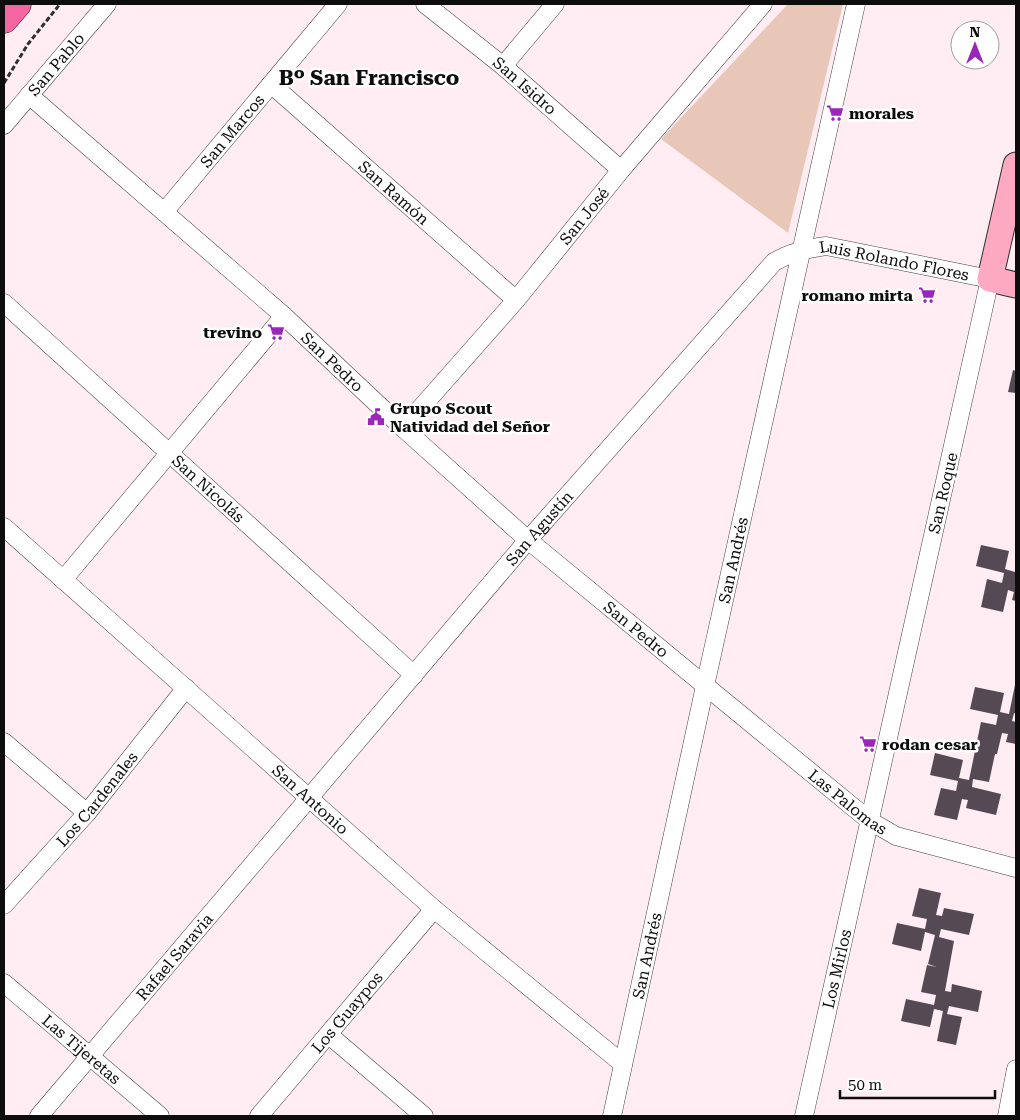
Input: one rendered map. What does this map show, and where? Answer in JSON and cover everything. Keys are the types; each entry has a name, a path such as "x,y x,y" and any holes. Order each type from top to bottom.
{"main road":[{"path":"4,19 16,4"}],"street":[{"name":"San Pablo","path":"4,125 107,4"},
{"name":"San Marcos","path":"164,212 338,4"},
{"name":"San Isidro","path":"425,4 503,66 621,170"},
{"path":"503,66 555,4"},
{"name":"San José","path":"403,428 516,300 621,170 763,4"},
{"name":"San Andrés","path":"612,1116 856,4"},
{"name":"San Ramón","path":"271,84 516,300"},
{"name":"San Pedro","path":"29,95 284,316 403,428 528,540 705,686"},
{"name":"San Roque","path":"870,821 1016,165"},
{"name":"Luis Rolando Flores","path":"774,262 803,249 826,246 1016,285"},
{"name":"San Agustín","path":"309,798 528,540 774,262"},
{"name":"San Nicolás","path":"4,303 414,675"},
{"path":"64,580 284,316"},
{"name":"San Antonio","path":"4,527 434,908 623,1064"},
{"name":"Las Palomas","path":"705,686 870,821 896,836 1016,868"},
{"name":"Los Cardenales","path":"4,904 87,813 186,688"},
{"path":"4,742 87,813"},
{"name":"Rafael Saravia","path":"39,1116 309,798"},
{"name":"Los Mirlos","path":"804,1116 870,821"},
{"name":"Los Guaypos","path":"259,1116 434,908"},
{"name":"Las Tijeretas","path":"4,983 160,1116"},
{"path":"329,1034 424,1116"},
{"path":"1006,1116 1016,1069"}],"path":[{"path":"4,83 28,44 60,4"}],"shaded area":[{"path":"788,4 843,4 788,233 661,139"}],"building":[{"path":"1013,370 1016,371 1016,393 1008,392"},
{"path":"981,545 1009,551 1005,569 1015,572 1016,568 1016,601 1012,600 1014,592 1008,590 1003,612 981,607 987,579 1002,583 1004,573 976,566"},
{"path":"1015,685 1016,714 1014,713 1012,721 1016,722 1016,744 1006,742 1008,734 1002,733 989,782 973,779 972,787 1001,794 996,815 966,808 968,800 962,799 957,820 934,815 941,788 956,791 958,781 930,775 935,753 963,760 959,778 969,780 981,722 996,725 998,715 970,709 975,687 1004,693 1000,712 1009,714"},
{"path":"919,888 941,893 936,915 942,916 944,908 974,914 969,935 941,929 939,937 954,941 945,991 951,992 952,984 982,991 978,1012 949,1006 947,1014 962,1017 956,1045 937,1041 943,1011 934,1009 930,1027 901,1021 906,999 934,1005 936,995 921,992 927,965 937,967 928,964 935,935 925,932 921,951 892,944 897,923 925,929 927,919 912,916"}],"place":[{"name":"morales","path":"835,113"},
{"name":"romano mirta","path":"927,295"},
{"name":"trevino","path":"276,332"},
{"name":"Grupo Scout Natividad del Señor","path":"376,417"},
{"name":"rodan cesar","path":"868,744"}],"district":[{"name":"Bº San Francisco","path":"369,78"}]}
